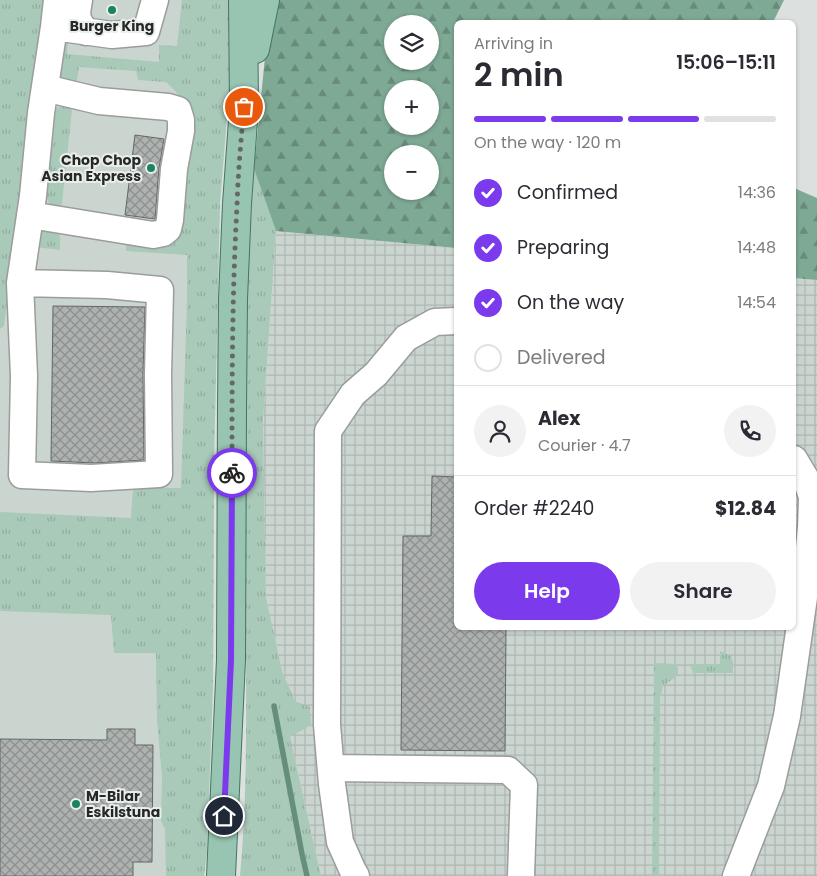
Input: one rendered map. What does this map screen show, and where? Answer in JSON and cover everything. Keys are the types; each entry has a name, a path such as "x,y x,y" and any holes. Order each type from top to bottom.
{"main road":[{"path":"221,876 231,660 233,299 244,107 243,0"},
{"path":"244,107 265,0"}],"lane":[{"path":"20,283 107,285 160,290 158,374 159,474 91,478 22,476 24,376 20,283 33,196 57,0"},
{"path":"79,0 77,16 86,32"},
{"path":"54,27 112,35 146,32 155,0"},
{"path":"30,215 153,235 163,233 168,229 170,220 174,169 181,132 181,120 178,110 168,107 100,101 45,88"},
{"path":"356,876 340,842 327,725 328,431 353,394 376,374 406,338 435,322 454,321"},
{"path":"736,876 771,786 787,716 805,590 811,526 812,497 806,478 796,462"},
{"path":"331,768 508,770 524,786 522,876"}],"shaded area":[{"path":"34,0 234,0 235,17 220,203 214,462 213,685 207,851 204,876 0,876 0,243"},
{"path":"276,231 454,248 454,630 796,630 796,278 817,280 817,876 321,876 290,737 295,701 282,671 266,597 263,420"}],"green space":[{"path":"0,0 45,0 4,326 0,329"},
{"path":"182,0 234,0 235,17 220,203 214,462 213,685 207,851 204,876 166,876 165,829 161,821 162,777 157,720 156,653 114,653 111,615 0,611 0,512 131,518 133,488 181,488 187,255 126,251 126,240 158,242 187,103 166,82 138,80 136,71 79,67 76,87 58,80 63,37 68,39 67,54 159,62 159,45 177,46"},
{"path":"274,0 784,0 774,20 454,20 454,248 276,231 254,169 270,6"},
{"path":"62,105 68,106 72,110 62,203 59,208 50,205 46,196 56,109"},
{"path":"254,169 276,231 263,420 266,597 282,671 295,701 310,707 311,725 290,737 321,876 240,876 246,748 246,356"},
{"path":"796,189 817,198 817,280 796,278"},
{"path":"47,227 58,230 60,250 35,247 40,230"},
{"path":"720,651 731,656 733,673 693,673 690,664 720,664"},
{"path":"654,663 677,664 678,675 663,686 660,698 659,876 652,876"}],"building":[{"name":"Chop Chop Asian Express","path":"135,135 164,139 159,168 155,219 125,215"},
{"path":"53,306 145,307 143,374 144,460 95,463 51,461"},
{"path":"432,476 454,477 454,630 506,630 505,751 401,750 403,536 431,536"},
{"name":"M-Bilar Eskilstuna","path":"107,729 135,729 135,745 153,745 152,862 133,862 133,876 0,876 0,739 107,740"}],"waterway":[{"path":"274,706 307,876"}],"way so far":[{"path":"232,473 234,280 244,107"}],"place":[{"name":"Burger King","path":"112,10"},
{"name":"Chop Chop Asian Express","path":"151,168"},
{"name":"M-Bilar Eskilstuna","path":"76,804"}],"route":[{"path":"224,816 231,660 232,473"}]}
